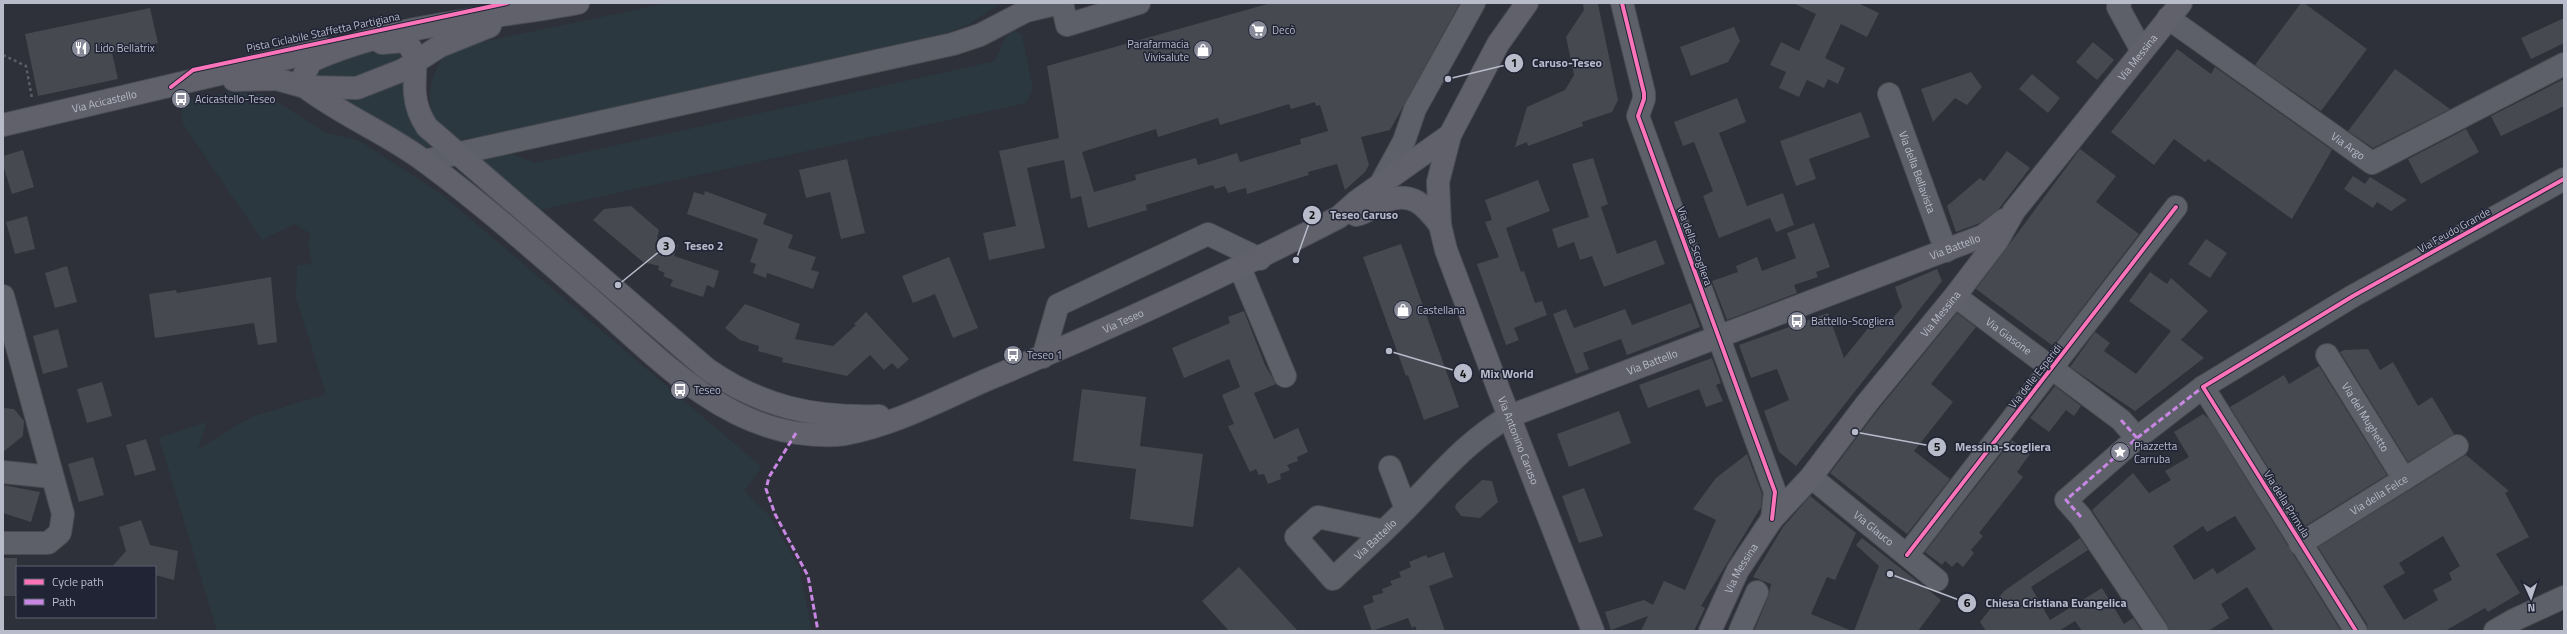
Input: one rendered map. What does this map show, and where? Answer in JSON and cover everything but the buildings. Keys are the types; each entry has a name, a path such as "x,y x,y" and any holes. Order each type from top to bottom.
{"main road":[{"path":"305,87 304,75 311,61 386,34 449,23 519,14 578,3"},
{"path":"1440,225 1438,182 1450,134 1498,44 1527,3"},
{"name":"Via Messina","path":"1710,631 1738,570 1772,519 1811,477 1867,403 1955,296 1996,241 2014,211 2175,10"},
{"path":"172,87 247,78 276,79 305,87 357,88 404,70 436,48 519,14"},
{"path":"172,87 256,65 354,45 404,41 412,48 415,62 415,96 422,118 427,127 672,342 730,386 758,399 816,414 850,417 902,415"},
{"path":"422,118 425,81 430,60 436,48"},
{"name":"Via Acicastello","path":"3,125 34,109 172,87"},
{"name":"Via Teseo","path":"305,87 322,100 424,161 498,220 658,357 704,393 733,413 762,424 796,433 822,435 849,433 902,415 1043,357 1260,259 1339,217"},
{"path":"1339,217 1450,134"},
{"path":"1339,217 1361,214 1385,201 1409,199 1426,206 1440,225"},
{"name":"Via Battello","path":"1510,416 1946,251 1990,232 2014,211"},
{"name":"Via Antonino Caruso","path":"1440,225 1446,250 1593,631"}],"street":[{"path":"424,161 953,44 980,35 1024,7 1061,3 1067,25 1140,3"},
{"path":"1380,185 1404,141 1415,109 1474,3"},
{"name":"Via della Scogliera","path":"1622,3 1644,93 1644,100 1638,116 1775,492 1772,519"},
{"path":"2120,3 2118,7 2142,51"},
{"name":"Via Argo","path":"2175,10 2372,163 2564,64"},
{"name":"Via della Bellavista","path":"1888,94 1946,251"},
{"name":"Via Feudo Grande","path":"2157,631 2081,517 2066,500 2136,438 2203,386 2353,296 2564,179"},
{"name":"Via delle Esperidi","path":"1908,555 2176,207"},
{"path":"1043,357 1058,305 1208,234 1260,259"},
{"path":"1240,268 1285,376"},
{"path":"3,296 8,338 52,477 62,514 60,533 48,543 3,543"},
{"name":"Via Giasone","path":"1955,296 2120,420 2136,438"},
{"name":"Via del Mughetto","path":"2327,354 2404,479"},
{"name":"Via della Primula","path":"2203,386 2300,544 2356,631"},
{"name":"Via Battello","path":"1384,531 1318,516 1296,537 1334,579 1384,531 1406,509 1461,452 1492,426 1510,416"},
{"name":"Via della Felce","path":"2300,544 2457,446"},
{"path":"1390,467 1406,509"},
{"path":"3,472 52,477"},
{"name":"Via Glauco","path":"1811,477 1937,580"},
{"path":"1740,631 1757,592"},
{"path":"2495,631 2514,620 2564,597"}],"path":[{"path":"3,55 26,66 34,109"}],"shaded area":[{"path":"668,3 1002,3 969,24 947,33 489,136 458,140 441,127 432,113 430,104 431,84 434,74 449,49"},
{"path":"1013,30 1022,35 1033,89 1026,103 535,211 477,164 476,154 501,149 535,163 995,61 1005,38"},
{"path":"396,46 400,47 405,61 342,84 314,76 325,60"},
{"path":"408,74 419,133 430,144 429,149 335,94"},
{"path":"236,92 264,94 327,133 358,140 440,193 762,467 744,491 769,515 799,567 812,631 217,631 159,438 207,422 198,449 251,417 326,394 296,298 297,265 312,264 308,243 310,234 295,224 262,240 183,124 181,113 186,100"}],"marked path":[{"path":"2081,517 2066,500 2137,438 2203,387"},
{"path":"2121,420 2137,438"},
{"path":"796,433 769,477 766,489 775,514 808,576 818,631"}],"cycle path":[{"name":"Pista Ciclabile Staffetta Partigiana","path":"171,87 193,70 507,3"},
{"path":"1622,3 1644,93 1644,99 1638,116 1775,492 1772,519"},
{"path":"2356,631 2203,387 2353,296 2564,179"},
{"path":"1907,555 2176,207"}],"place":[{"name":"Decò","path":"1258,30"},
{"name":"Lido Bellatrix","path":"81,48"},
{"name":"Parafarmacia Vivisalute","path":"1203,50"},
{"name":"Caruso-Teseo","path":"1448,79"},
{"name":"Acicastello-Teseo","path":"181,99"},
{"name":"Teseo Caruso","path":"1296,260"},
{"name":"Teseo 2","path":"618,285"},
{"name":"Castellana","path":"1403,310"},
{"name":"Battello-Scogliera","path":"1797,321"},
{"name":"Mix World","path":"1389,351"},
{"name":"Teseo 1","path":"1013,355"},
{"name":"Teseo","path":"680,390"},
{"name":"Messina-Scogliera","path":"1855,432"},
{"name":"Piazzetta Carruba","path":"2120,452"},
{"name":"Chiesa Cristiana Evangelica","path":"1890,574"}]}
